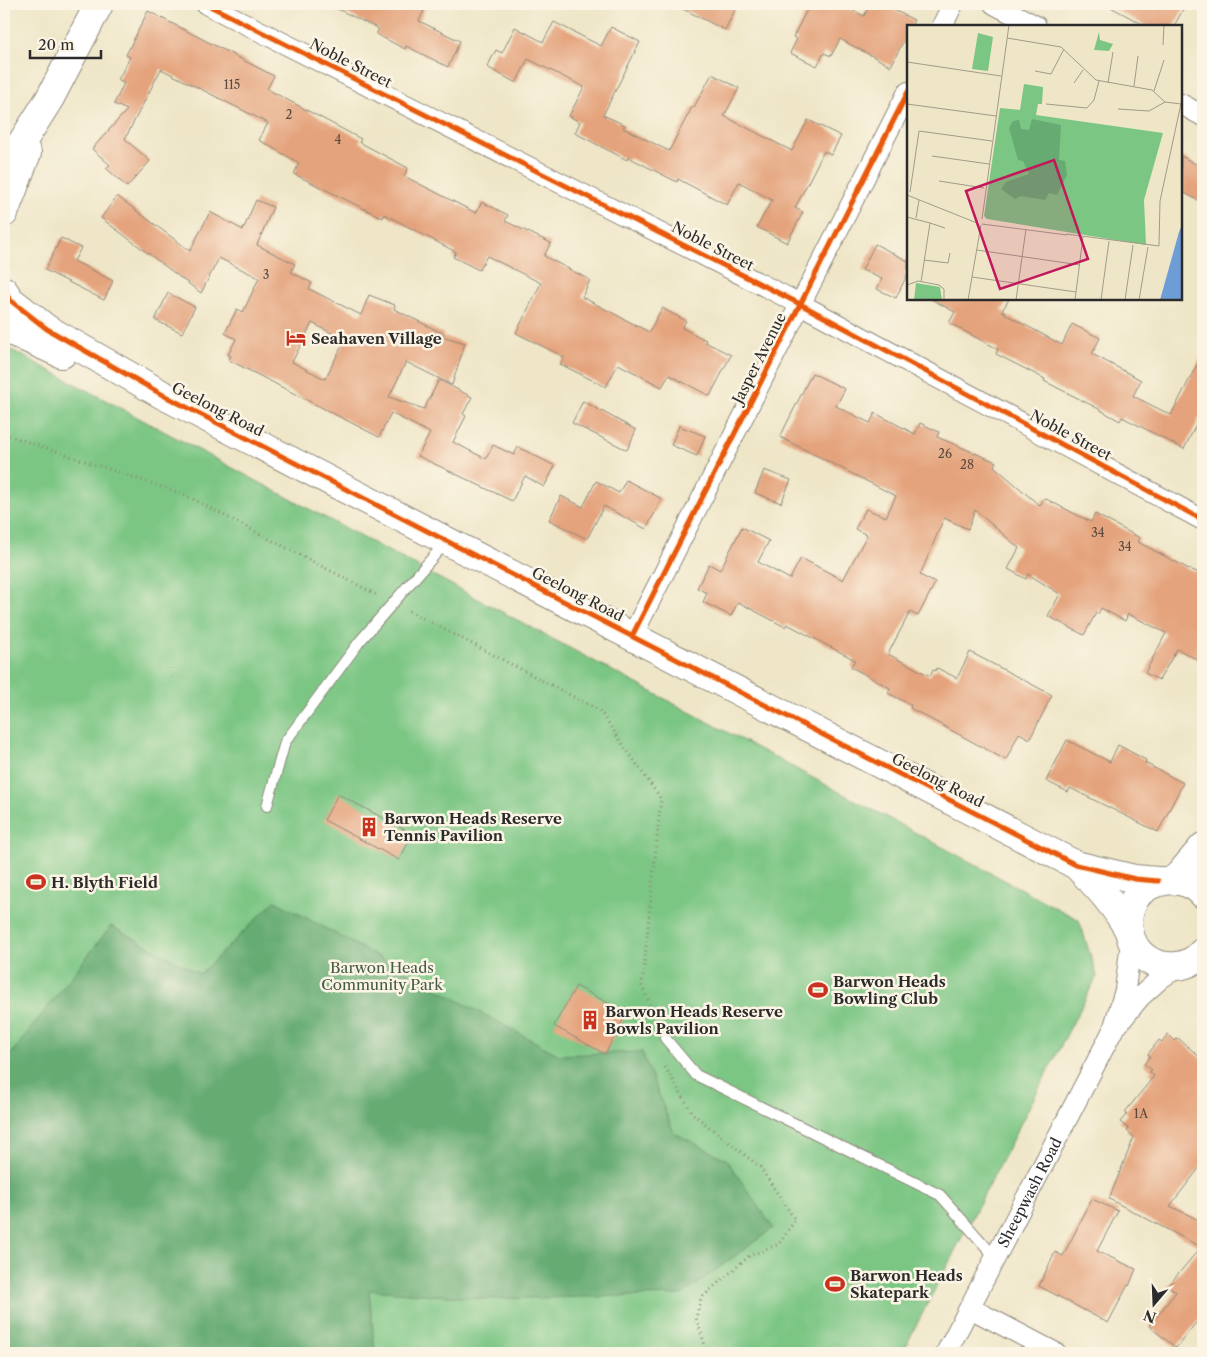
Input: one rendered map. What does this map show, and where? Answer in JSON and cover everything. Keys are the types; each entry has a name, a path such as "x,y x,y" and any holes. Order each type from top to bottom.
{"street":[{"path":"4,170 50,98 99,4"},
{"name":"Noble Street","path":"206,4 800,304 1203,520"},
{"path":"942,25 953,4"},
{"path":"994,4 1034,25"},
{"name":"Jasper Avenue","path":"632,636 907,94"},
{"path":"4,213 50,98"},
{"path":"1182,105 1203,116"},
{"name":"Geelong Road","path":"4,291 10,300 47,329 163,395 1076,865 1135,879 1188,883 1203,894"},
{"name":"Geelong Road","path":"4,328 163,395"},
{"path":"1130,936 1128,914 1134,900 1144,889 1180,874 1203,847"},
{"name":"Geelong Road","path":"1076,865 1102,891 1119,914 1140,954 1152,963 1167,967 1195,961"},
{"name":"Sheepwash Road","path":"946,1353 1113,1030 1125,990 1130,936"},
{"name":"Sheepwash Road","path":"1113,1030 1140,997 1162,978 1195,961"},
{"path":"970,1308 1056,1353"}],"lane":[{"path":"267,806 285,742 360,641 447,541"},
{"path":"665,1038 696,1076 940,1195 995,1257"}],"path":[{"path":"4,434 183,494 599,710 661,799 642,986 665,1038 664,1065 693,1114 760,1168 795,1220 779,1244 750,1256 701,1298 696,1318 706,1348 710,1353"}],"green space":[{"name":"Barwon Heads Community Park","path":"4,346 1079,920 1097,976 902,1353 4,1353"},
{"path":"275,901 559,1055 642,1052 674,1133 726,1159 773,1228 682,1295 486,1299 369,1290 375,1353 4,1353 4,1063 111,926 200,974"}],"building":[{"path":"327,4 427,4 419,21 460,41 448,67 406,46 405,49 376,34 379,29"},
{"path":"673,4 738,4 725,30"},
{"path":"810,4 840,4 864,16 870,4 882,4 914,20 912,25 907,25 907,34 891,66 840,39 831,56 824,53 817,66 790,53 797,39 793,37"},
{"path":"1105,4 1186,4 1175,25 1144,25"},
{"path":"148,11 274,76 267,89 361,139 359,142 408,168 404,176 476,213 482,202 508,215 505,221 551,243 544,256 590,280 582,297 649,332 662,308 686,321 682,328 731,355 710,396 669,375 662,387 618,364 606,387 560,364 564,357 516,333 541,283 487,256 479,270 453,257 456,252 384,214 383,218 294,174 299,163 259,140 268,123 161,69 125,139 150,161 127,187 106,168 110,165 92,149 127,110 114,104 124,83 118,80 130,57 126,55"},
{"path":"554,22 601,46 611,27 640,42 603,115 625,125 623,128 669,151 712,74 739,88 724,116 792,151 808,120 841,136 831,155 824,151 795,208 803,212 787,243 757,227 772,200 739,182 727,205 678,179 677,182 628,157 627,160 575,133 580,122 569,116 584,87 528,59 516,83 487,67 496,50 502,53 515,27 543,42"},
{"path":"1182,157 1203,168 1203,203 1182,192"},
{"path":"117,196 190,251 210,212 243,230 256,200 273,207 257,245 295,264 291,272 312,283 309,289 361,315 369,295 395,305 394,309 444,334 442,336 465,343 452,385 406,362 389,397 424,409 439,380 472,397 463,414 466,416 453,442 486,459 493,445 514,455 518,447 555,466 544,487 525,476 512,501 418,456 430,433 391,413 379,437 229,360 231,356 228,355 236,339 225,333 237,309 243,312 259,278 219,258 201,293 101,218","holes":["312,323 345,340 325,379 292,362"]},
{"path":"61,238 81,248 74,261 113,281 104,300 45,270"},
{"path":"875,244 907,260 907,275 896,298 877,289 882,279 862,270"},
{"path":"168,293 195,307 182,333 155,320"},
{"path":"933,300 1008,300 1002,311 1006,312 1005,314 1062,345 1072,324 1100,338 1092,354 1141,380 1133,396 1171,415 1203,353 1203,411 1184,449 1122,417 1120,421 996,354 998,349 949,323 955,312"},
{"path":"812,373 845,389 836,406 870,423 875,413 915,434 920,423 939,432 937,437 996,462 994,466 1040,506 1044,498 1091,522 1095,514 1140,538 1138,542 1189,569 1203,574 1203,649 1198,660 1177,649 1159,680 1145,673 1166,633 1128,614 1125,621 1101,608 1098,614 1096,613 1084,635 1048,616 1060,594 1028,574 1026,579 1008,569 1019,548 975,510 968,529 944,518 920,575 935,583 918,616 910,612 888,654 930,676 933,670 935,671 937,668 957,678 970,652 1052,695 1030,739 1019,733 1006,760 910,708 911,705 888,693 890,688 851,667 855,660 787,624 785,627 738,602 731,616 703,602 707,593 697,588 709,564 720,570 742,527 769,541 758,562 790,579 801,558 843,580 867,535 855,529 866,509 886,517 896,496 780,437"},
{"path":"583,401 636,430 627,450 572,423"},
{"path":"679,426 705,436 697,456 671,445"},
{"path":"764,470 791,480 781,503 755,493"},
{"path":"626,480 662,499 646,529 604,506 587,539 549,520 561,496 583,507 596,481 619,493"},
{"path":"1067,740 1110,762 1118,745 1146,760 1145,763 1183,783 1158,832 1070,788 1068,792 1046,781"},
{"name":"Barwon Heads Reserve Tennis Pavilion","path":"338,794 413,834 399,860 324,820"},
{"name":"Barwon Heads Reserve Bowls Pavilion","path":"576,986 627,1013 605,1054 554,1026"},
{"path":"1168,1034 1175,1041 1178,1038 1203,1060 1203,1163 1170,1206 1203,1222 1203,1314 1176,1348 1149,1326 1176,1292 1168,1286 1201,1247 1109,1199 1134,1137 1127,1131 1129,1129 1120,1122 1127,1114 1125,1112 1154,1076 1149,1072 1152,1070 1144,1064 1150,1056 1148,1054 1159,1040 1162,1042"},
{"path":"1092,1199 1118,1211 1097,1251 1136,1269 1129,1286 1108,1323 1039,1286 1055,1252 1063,1256"}],"cycle path":[{"path":"206,4 800,304 1203,520"},
{"path":"632,636 907,94"},
{"path":"4,291 10,300 47,329 163,395 1076,865 1135,879 1158,881"}],"place":[{"name":"Seahaven Village","path":"296,338"},
{"name":"Barwon Heads Reserve Tennis Pavilion","path":"369,827"},
{"name":"H. Blyth Field","path":"36,882"},
{"name":"Barwon Heads Bowling Club","path":"818,990"},
{"name":"Barwon Heads Reserve Bowls Pavilion","path":"590,1020"},
{"name":"Barwon Heads Skatepark","path":"835,1284"}]}
